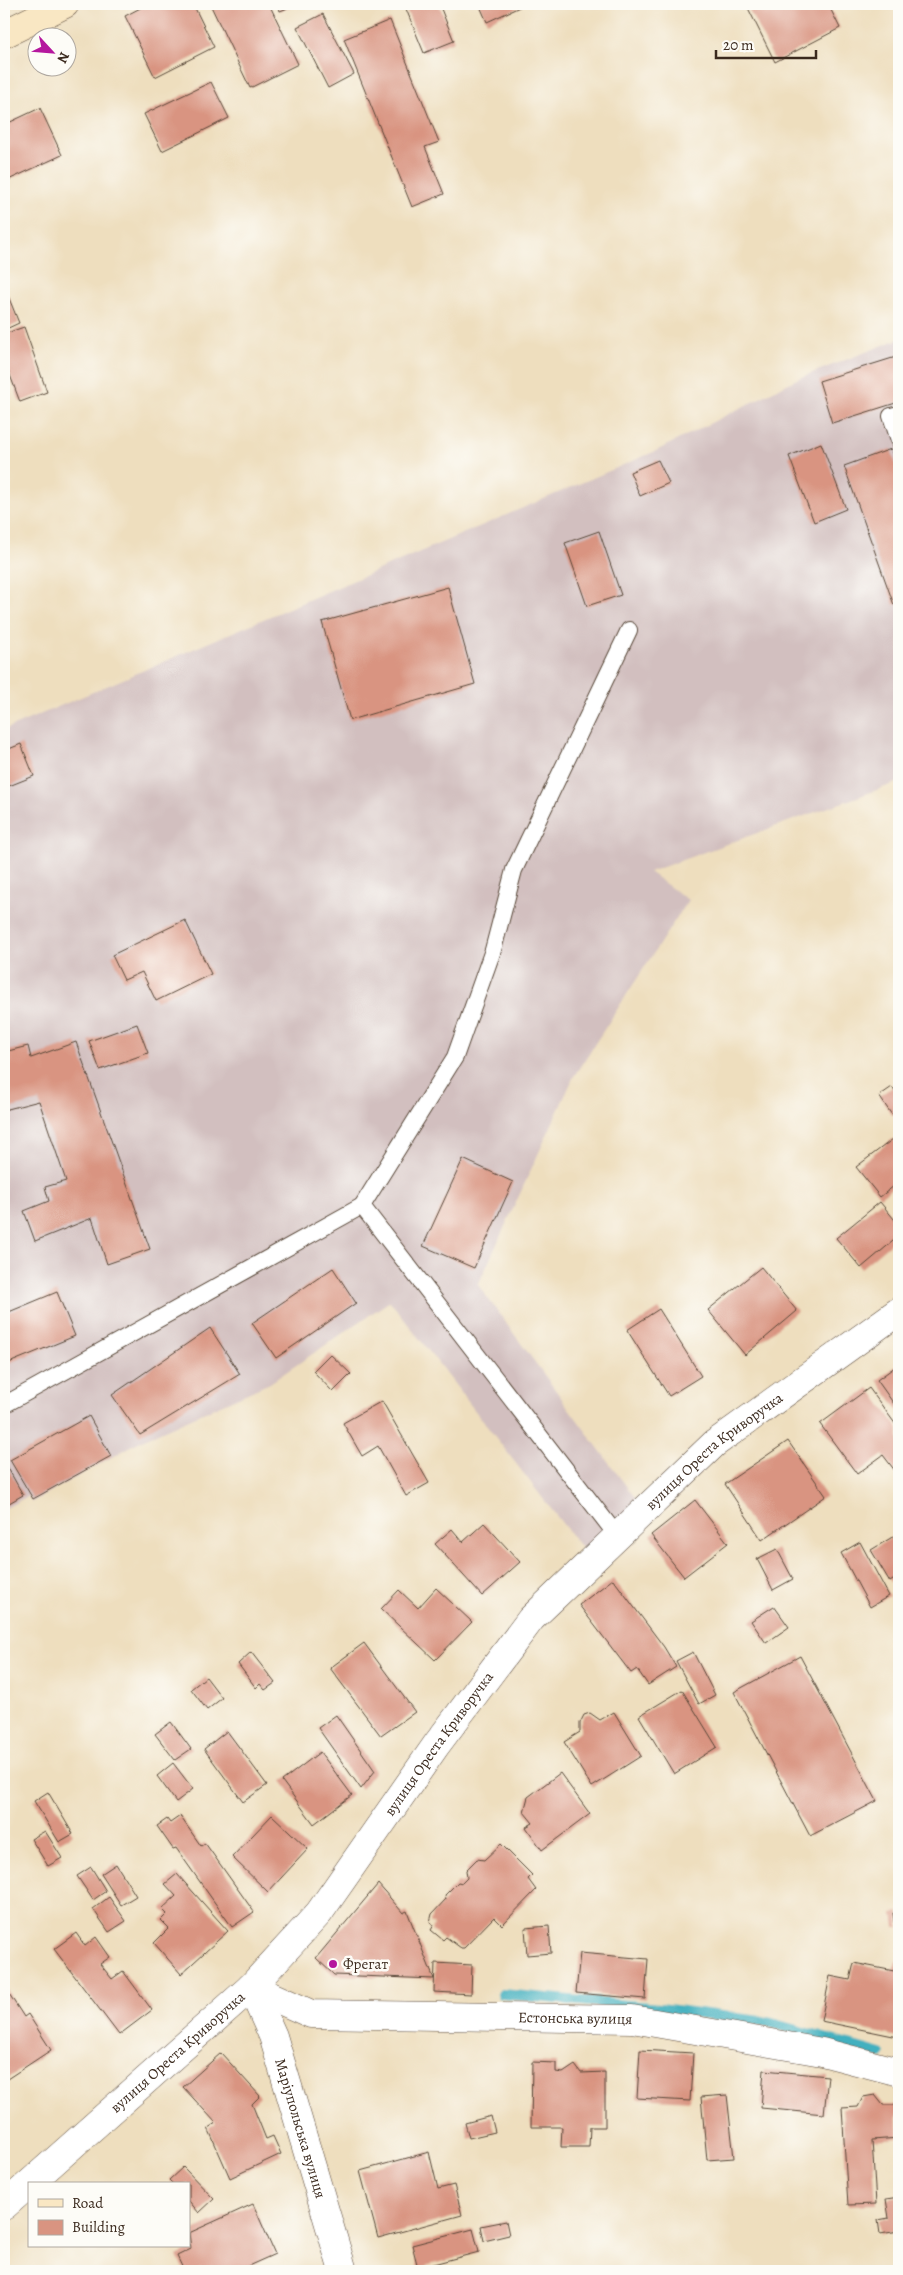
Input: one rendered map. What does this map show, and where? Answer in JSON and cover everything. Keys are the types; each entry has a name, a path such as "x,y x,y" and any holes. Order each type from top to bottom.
{"street":[{"path":"4,34 65,4"},
{"name":"вулиця Ореста Криворучка","path":"31,2182 251,1987 319,1912 437,1744 531,1618 714,1444 899,1311"},
{"name":"Естонська вулиця","path":"251,1987 311,2014 632,2018 822,2052 899,2072"},
{"name":"Маріупольська вулиця","path":"251,1987 273,2036 343,2271"},
{"name":"вулиця Ореста Криворучка","path":"4,2206 28,2185"}],"lane":[{"path":"899,414 891,416 899,440"},
{"path":"4,1405 362,1206 455,1057 494,950 514,870 629,630"},
{"path":"362,1206 618,1536"}],"shaded area":[{"path":"899,339 899,782 649,872 688,900 574,1076 478,1285 641,1506 586,1554 390,1301 270,1383 142,1440 32,1502 28,1496 4,1509 4,730 656,451 797,379"}],"building":[{"path":"148,4 193,4 214,47 155,77 125,16"},
{"path":"210,4 269,4 298,64 250,88"},
{"path":"277,4 298,4 280,11"},
{"path":"404,4 439,4 454,41 424,53"},
{"path":"479,4 526,4 487,22"},
{"path":"746,4 828,4 840,28 775,62"},
{"path":"323,14 354,74 328,88 297,27"},
{"path":"390,20 439,142 425,147 444,194 412,207 344,39"},
{"path":"211,82 229,118 162,151 144,114"},
{"path":"40,108 62,155 4,182 4,125"},
{"path":"4,286 19,323 4,330"},
{"path":"24,327 47,392 20,402 4,359 4,334"},
{"path":"899,356 899,402 832,423 819,381"},
{"path":"821,443 846,509 814,522 789,456"},
{"path":"891,449 899,474 899,603 894,605 844,466"},
{"path":"658,460 669,483 640,496 630,472"},
{"path":"599,531 621,595 587,606 565,543"},
{"path":"448,587 475,684 350,720 322,622"},
{"path":"21,744 34,776 4,788 4,751"},
{"path":"185,920 211,974 156,1001 142,972 124,980 112,955"},
{"path":"137,1024 148,1053 100,1070 89,1041"},
{"path":"76,1042 150,1249 107,1264 92,1218 35,1241 24,1211 49,1201 45,1187 66,1181 39,1101 4,1110 4,1052 28,1046 31,1058"},
{"path":"892,1087 899,1098 899,1110 892,1115 879,1096"},
{"path":"893,1139 899,1146 899,1182 880,1197 856,1167"},
{"path":"463,1159 513,1182 474,1268 423,1246"},
{"path":"880,1202 899,1225 899,1236 861,1268 836,1238"},
{"path":"761,1267 797,1311 745,1355 708,1310"},
{"path":"333,1268 356,1303 276,1358 252,1323"},
{"path":"57,1292 75,1336 4,1365 4,1314"},
{"path":"659,1309 701,1376 669,1396 627,1330"},
{"path":"210,1328 240,1374 140,1435 112,1395"},
{"path":"330,1354 351,1374 333,1392 313,1371"},
{"path":"899,1364 899,1411 877,1380"},
{"path":"869,1388 899,1429 899,1476 883,1455 857,1474 820,1424"},
{"path":"382,1401 429,1483 406,1496 378,1446 362,1456 343,1423"},
{"path":"89,1416 111,1456 33,1499 10,1460"},
{"path":"788,1441 826,1496 762,1540 725,1484"},
{"path":"4,1461 23,1495 4,1506"},
{"path":"695,1500 728,1543 684,1577 651,1535"},
{"path":"484,1523 520,1562 482,1596 435,1544 452,1529 463,1542"},
{"path":"899,1533 899,1576 890,1582 871,1550"},
{"path":"860,1542 889,1596 870,1607 841,1553"},
{"path":"777,1549 793,1579 773,1590 757,1559"},
{"path":"613,1579 664,1647 676,1667 648,1685 637,1669 631,1673 579,1605"},
{"path":"436,1588 472,1622 435,1660 381,1609 399,1590 418,1608"},
{"path":"774,1606 789,1627 766,1643 751,1621"},
{"path":"364,1643 415,1712 381,1736 330,1668"},
{"path":"251,1652 275,1683 265,1690 260,1684 256,1688 238,1664"},
{"path":"693,1652 715,1695 699,1704 676,1661"},
{"path":"800,1656 877,1801 810,1836 734,1692"},
{"path":"206,1677 222,1698 207,1710 191,1689"},
{"path":"682,1690 717,1747 674,1774 639,1716"},
{"path":"614,1712 641,1756 592,1787 564,1742 580,1732 580,1723 584,1715 590,1713 600,1720"},
{"path":"336,1715 375,1771 361,1789 318,1728"},
{"path":"171,1722 191,1749 175,1760 155,1734"},
{"path":"227,1731 267,1785 243,1802 204,1749"},
{"path":"320,1752 352,1795 314,1824 282,1781"},
{"path":"173,1763 193,1789 176,1802 157,1776"},
{"path":"560,1773 590,1814 542,1850 526,1827 533,1823 524,1812 528,1797"},
{"path":"48,1792 73,1834 59,1842 34,1801"},
{"path":"272,1815 308,1849 268,1892 232,1857"},
{"path":"180,1816 201,1846 205,1843 254,1912 232,1927 176,1848 173,1849 157,1826 167,1819 170,1823"},
{"path":"45,1831 62,1858 48,1866 31,1839"},
{"path":"501,1844 532,1875 528,1879 536,1890 502,1925 494,1917 464,1948 461,1948 446,1937 443,1940 431,1930 434,1925 430,1922 432,1914 446,1899 445,1895 458,1882 462,1883 467,1878 466,1870 477,1859 484,1860"},
{"path":"116,1864 136,1896 121,1905 101,1874"},
{"path":"91,1867 106,1891 93,1900 77,1876"},
{"path":"177,1874 228,1931 181,1974 154,1943 169,1928 161,1920 167,1914 162,1909 176,1896 165,1884"},
{"path":"378,1884 403,1913 407,1911 434,1979 334,1975 316,1958"},
{"path":"109,1897 126,1921 109,1932 93,1909"},
{"path":"899,1912 899,1927 895,1927 893,1913"},
{"path":"549,1926 551,1953 527,1955 525,1928"},
{"path":"76,1933 85,1946 96,1937 110,1957 100,1964 112,1979 123,1971 152,2010 119,2035 54,1949"},
{"path":"580,1953 648,1959 645,1999 576,1993"},
{"path":"896,1961 899,1962 898,2037 821,2021 830,1976 850,1980 854,1963 894,1971"},
{"path":"435,1963 472,1965 471,1994 434,1992"},
{"path":"4,1986 24,2017 28,2014 51,2050 4,2081"},
{"path":"640,2050 693,2053 690,2101 637,2098"},
{"path":"221,2053 260,2096 252,2104 266,2139 273,2136 281,2154 230,2178 208,2128 216,2123 183,2087"},
{"path":"532,2062 556,2063 556,2072 563,2073 575,2065 581,2073 605,2072 605,2127 590,2127 589,2147 561,2147 562,2127 531,2127"},
{"path":"764,2070 828,2076 824,2114 761,2108"},
{"path":"727,2095 734,2158 707,2160 701,2097"},
{"path":"875,2095 883,2105 897,2105 899,2138 872,2140 876,2204 848,2205 842,2108 858,2107 863,2097"},
{"path":"491,2116 495,2132 469,2138 465,2123"},
{"path":"429,2152 438,2189 454,2185 462,2215 378,2238 360,2171"},
{"path":"183,2167 214,2199 199,2213 190,2202 190,2182 171,2182 169,2180"},
{"path":"899,2197 899,2231 880,2234 878,2220 889,2218 886,2199"},
{"path":"253,2204 275,2254 237,2271 201,2271 200,2268 194,2271 184,2271 177,2256 191,2249 190,2233"},
{"path":"506,2221 509,2235 484,2241 481,2226"},
{"path":"473,2229 479,2252 418,2268 412,2245"}],"waterway":[{"path":"502,1994 660,2008 768,2022 881,2054"}],"place":[{"name":"Фрегат","path":"333,1964"}]}
